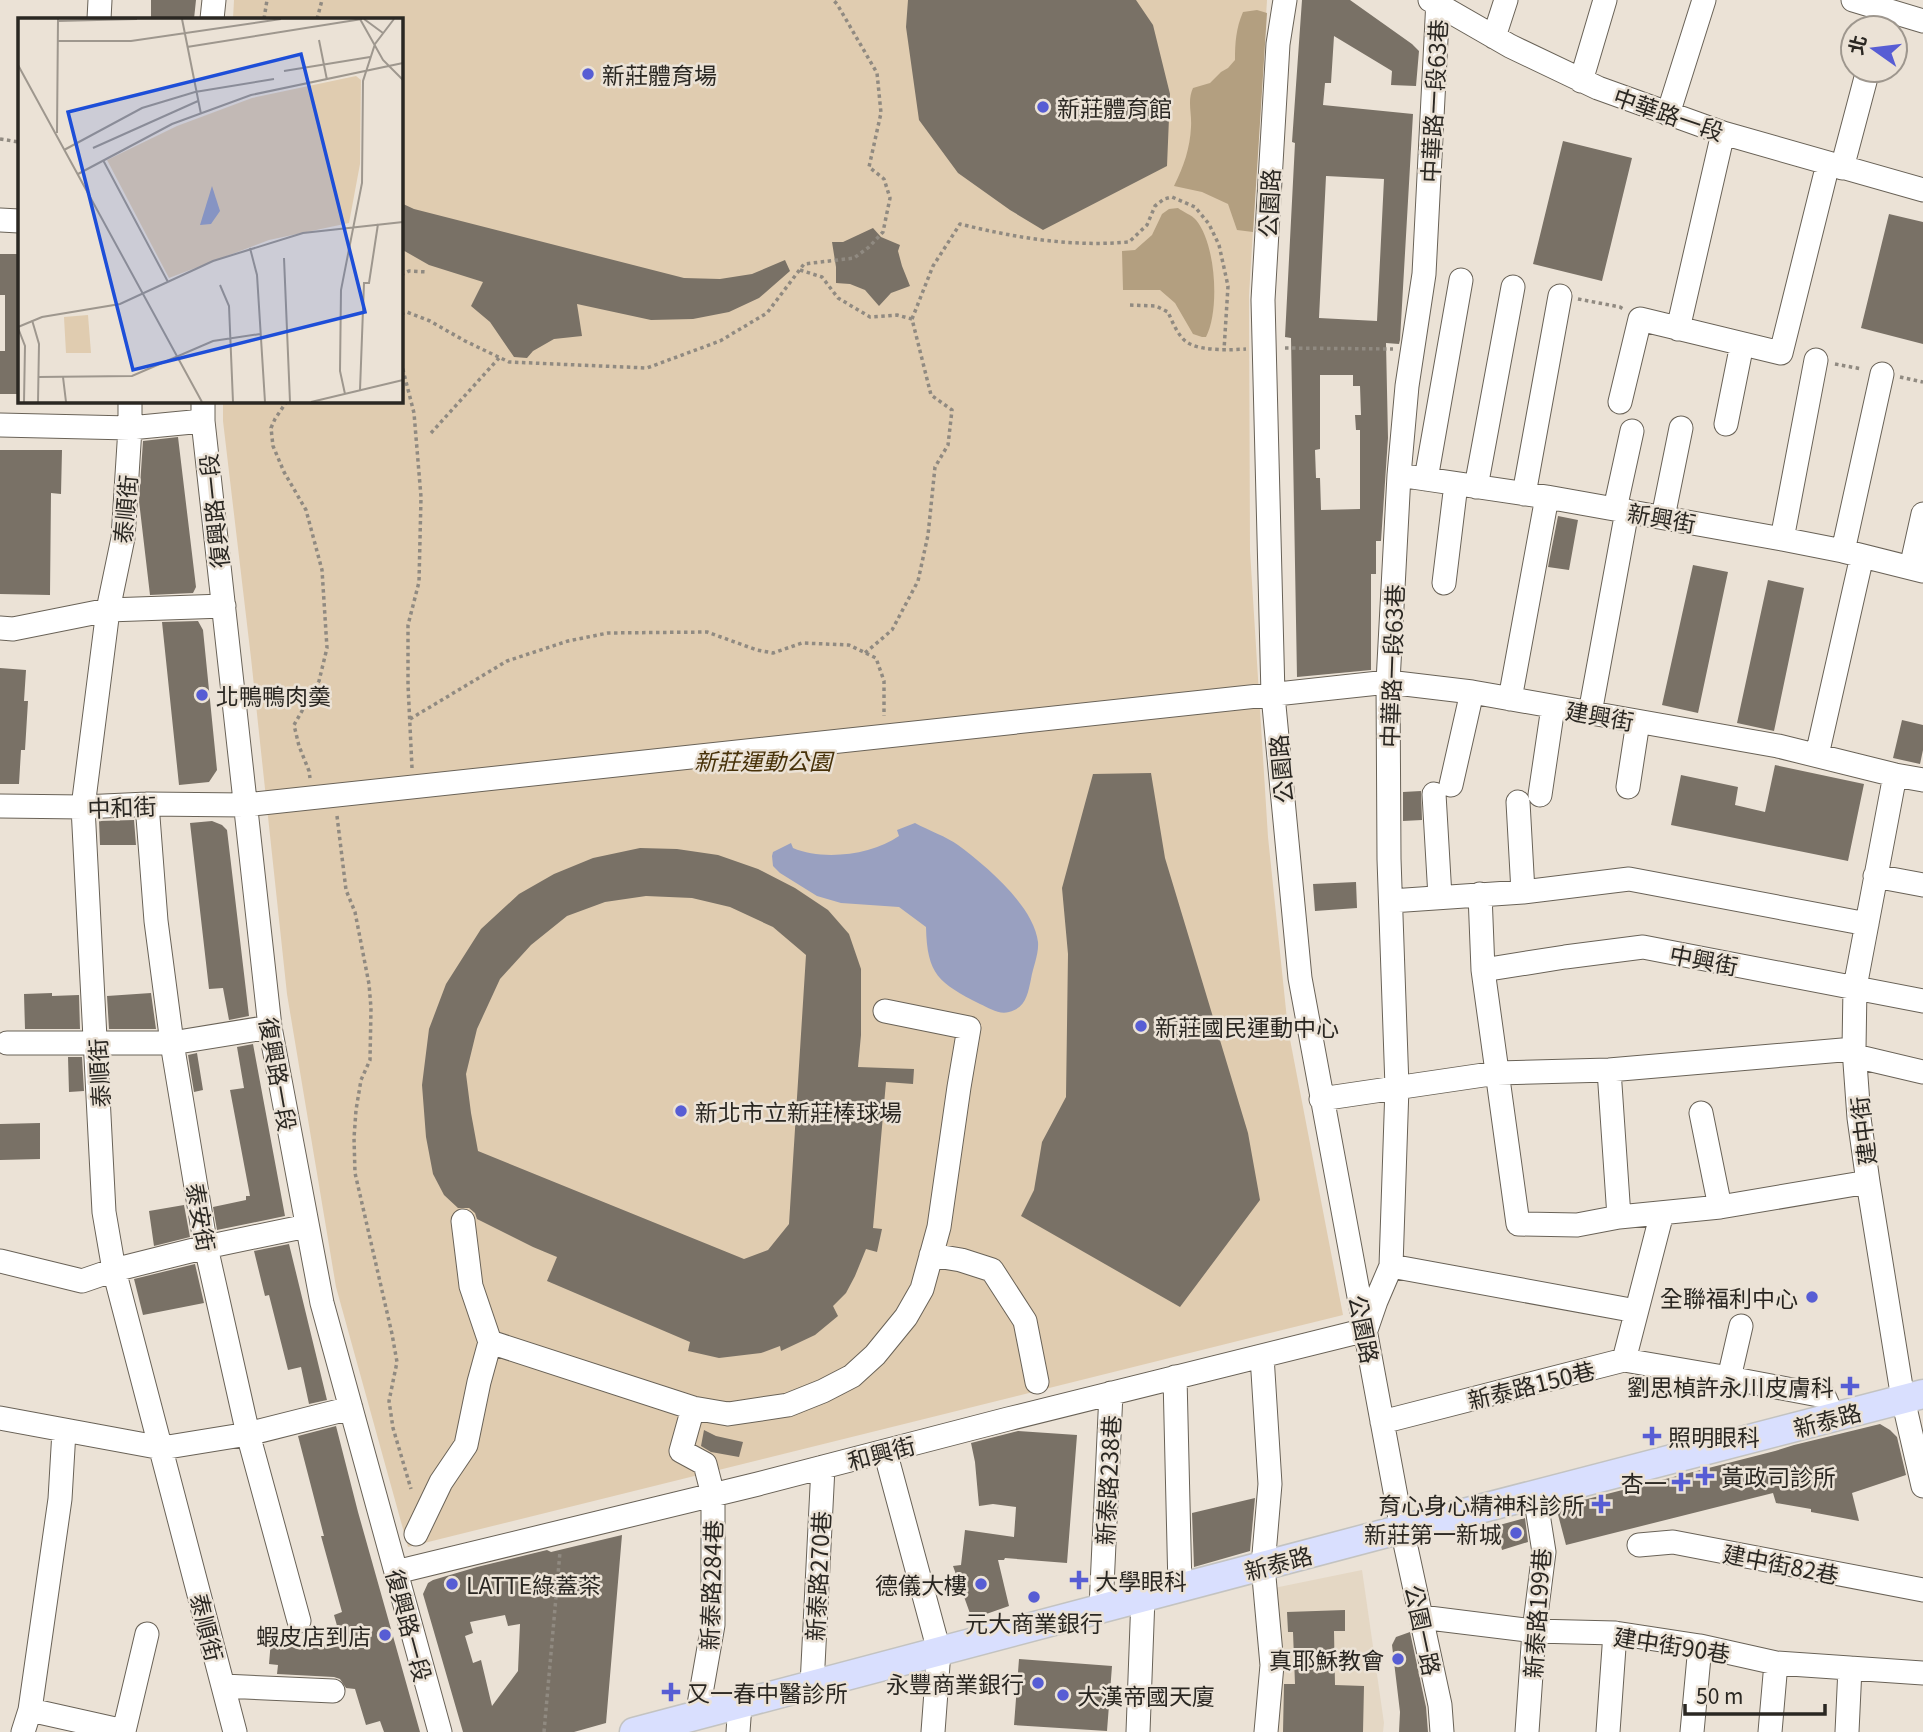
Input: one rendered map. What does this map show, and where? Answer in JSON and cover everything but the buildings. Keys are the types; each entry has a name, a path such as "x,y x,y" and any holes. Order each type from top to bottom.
{"main road":[{"name":"新泰路","path":"649,1730 697,1716 739,1718 812,1685 1913,1396"}],"street":[{"path":"99,18 100,0"},
{"path":"212,18 214,0"},
{"name":"公園路","path":"1285,0 1278,44 1263,300 1273,695 1300,978 1402,1529"},
{"path":"1494,37 1506,0"},
{"path":"1581,81 1605,0"},
{"path":"1668,114 1704,0"},
{"path":"1853,0 1874,14"},
{"name":"中華路一段","path":"1435,2 1494,37 1581,81 1723,133 1923,190"},
{"name":"中華路一段63巷","path":"1366,1330 1391,1266 1397,1087 1389,859 1388,682 1399,475 1412,349 1424,274 1435,2"},
{"path":"1620,402 1640,319 1781,353 1835,166 1863,84"},
{"path":"1678,329 1723,133"},
{"path":"0,220 18,221"},
{"path":"1426,479 1461,280"},
{"path":"1444,583 1513,287"},
{"path":"1524,494 1560,296"},
{"path":"1726,424 1742,344"},
{"path":"1782,539 1816,360"},
{"path":"1817,755 1882,374"},
{"name":"泰順街","path":"130,402 123,538 108,610 83,807 104,1213 114,1270 235,1732"},
{"path":"0,425 130,428 203,411"},
{"name":"復興路一段","path":"203,411 270,1027 322,1303 440,1732"},
{"path":"1663,517 1681,428"},
{"path":"1590,713 1632,431"},
{"name":"新興街","path":"1399,475 1663,517 1782,539 1917,570"},
{"path":"1510,699 1547,497"},
{"path":"1917,570 1923,514"},
{"path":"0,628 13,629 108,610 224,606"},
{"name":"建興街","path":"884,737 1388,682 1472,692 1778,746 1923,780"},
{"path":"1440,897 1443,790 1472,692"},
{"path":"1540,795 1553,707"},
{"path":"1628,787 1638,722"},
{"name":"中和街","path":"0,806 245,805 884,737"},
{"name":"建中街","path":"1895,775 1855,987 1854,1053 1858,1118 1868,1182 1913,1396 1923,1486"},
{"path":"1518,802 1523,892"},
{"name":"泰安街","path":"147,804 156,921 172,1043 206,1247 248,1434 299,1621"},
{"path":"1875,876 1923,885"},
{"path":"1391,901 1523,892 1629,879 1867,924"},
{"path":"1480,894 1483,971 1518,1224 1577,1225 1619,1217 1720,1207 1868,1182"},
{"name":"中興街","path":"1483,971 1643,947 1923,1001"},
{"path":"490,1342 693,1408 729,1414 788,1405 852,1376 875,1355 906,1317 922,1289 939,1227 970,1028 885,1011"},
{"path":"7,1043 172,1043 270,1027"},
{"path":"1321,1099 1497,1073 1609,1070 1854,1053 1923,1072"},
{"path":"1609,1070 1619,1217"},
{"path":"1701,1113 1720,1207"},
{"path":"1624,1360 1662,1213"},
{"path":"416,1534 441,1482 466,1446 490,1342 471,1286 463,1222"},
{"path":"0,1261 82,1281 114,1270 206,1247 307,1226"},
{"path":"932,1255 992,1269 1025,1321 1037,1382"},
{"path":"1391,1266 1636,1311"},
{"path":"1729,1377 1741,1326"},
{"name":"和興街","path":"396,1572 1366,1330"},
{"path":"1262,1356 1270,1484 1263,1566 1272,1665 1266,1732"},
{"name":"新泰路150巷","path":"1382,1422 1624,1360 1824,1396 1833,1417"},
{"path":"1175,1377 1180,1588"},
{"name":"新泰路238巷","path":"1101,1608 1111,1393"},
{"path":"0,1418 162,1448 248,1434 351,1408"},
{"name":"新泰路284巷","path":"693,1408 681,1451 705,1464 713,1495 713,1625 697,1716"},
{"path":"64,1431 60,1499 27,1721 124,1731 147,1634"},
{"path":"885,1451 939,1651 933,1732"},
{"name":"新泰路270巷","path":"812,1685 823,1467"},
{"name":"新泰路199巷","path":"1527,1732 1534,1631 1544,1552 1535,1495"},
{"name":"公園一路","path":"1402,1529 1440,1705 1442,1732"},
{"name":"建中街82巷","path":"1639,1545 1673,1542 1923,1590"},
{"path":"1138,1732 1143,1597"},
{"name":"建中街90巷","path":"1421,1617 1534,1631 1615,1633 1700,1646 1776,1662 1923,1674"},
{"path":"1608,1732 1615,1633"},
{"path":"1692,1732 1700,1646"},
{"path":"1770,1732 1776,1662"},
{"path":"1847,1732 1850,1668"},
{"path":"223,1686 333,1691"}],"path":[{"path":"264,18 267,0"},
{"path":"317,18 322,0"},
{"path":"402,314 407,312 430,321 509,362 647,368 720,341 767,313 804,264 853,258 869,247 883,232 890,198 884,179 869,167 881,113 877,73 836,1"},
{"path":"0,139 18,142"},
{"path":"865,653 892,630 918,581 928,535 935,467 948,445 952,410 932,395 912,318 933,266 960,224 1013,237 1075,244 1129,242 1147,225 1155,206 1164,199 1172,197 1195,207 1209,224 1219,245 1228,286 1224,350"},
{"path":"800,270 822,277 838,298 870,317 897,315 912,318"},
{"path":"402,274 409,271 428,272"},
{"path":"1130,305 1156,306 1168,312 1176,330 1189,344 1224,350 1412,349"},
{"path":"431,433 499,358"},
{"path":"1816,360 1923,382"},
{"path":"402,366 414,413 421,497 419,582 408,625 413,787"},
{"path":"286,402 271,428 273,446 284,472 306,510 322,570 327,648 319,681 294,725 309,771 323,797 346,890 355,912 369,984 370,1060 361,1080 356,1110 355,1173 397,1362 389,1401 393,1428 411,1489"},
{"path":"410,719 507,661 568,641 608,633 706,632 773,653 802,643 849,645 876,658 884,681 884,737"},
{"path":"544,1732 562,1532"}],"shaded area":[{"path":"1257,10 1267,13 1253,232 1237,230 1228,204 1202,192 1174,186 1184,164 1189,142 1190,98 1193,88 1210,83 1235,60 1236,36 1243,12"},
{"path":"1178,208 1196,220 1203,231 1212,260 1213,311 1206,337 1193,334 1175,303 1160,290 1123,290 1122,251 1135,250 1152,235 1162,214 1169,209"},
{"path":"1362,1570 1384,1723 1383,1732 1275,1732 1274,1588"}],"green space":[{"name":"新莊運動公園","path":"234,0 1267,0 1249,296 1250,551 1268,837 1288,1029 1343,1315 408,1547 336,1287 287,994 223,421 223,402 402,402 402,18 233,18"}],"water":[{"path":"915,823 969,853 1007,888 1028,914 1035,928 1038,951 1027,995 1015,1010 1005,1013 994,1011 945,983 938,976 929,956 926,927 899,907 841,903 817,896 773,866 773,852 791,843 793,848 818,854 862,852 888,843 899,836 897,830"}],"place":[{"name":"新莊體育場","path":"588,74"},
{"name":"新莊體育館","path":"1043,107"},
{"name":"北鴨鴨肉羮","path":"202,695"},
{"name":"新莊國民運動中心","path":"1141,1026"},
{"name":"新北市立新莊棒球場","path":"681,1111"},
{"name":"全聯福利中心","path":"1812,1297"},
{"name":"劉思楨許永川皮膚科","path":"1850,1386"},
{"name":"照明眼科","path":"1652,1436"},
{"name":"黃政司診所","path":"1705,1476"},
{"name":"杏一","path":"1681,1482"},
{"name":"育心身心精神科診所","path":"1601,1504"},
{"name":"新莊第一新城","path":"1516,1533"},
{"name":"大學眼科","path":"1079,1580"},
{"name":"LATTE綠蓋茶","path":"452,1584"},
{"name":"德儀大樓","path":"981,1584"},
{"name":"元大商業銀行","path":"1034,1597"},
{"name":"蝦皮店到店","path":"385,1635"},
{"name":"真耶穌教會","path":"1398,1659"},
{"name":"永豐商業銀行","path":"1038,1683"},
{"name":"又一春中醫診所","path":"671,1692"},
{"name":"大漢帝國天廈","path":"1063,1695"}]}
